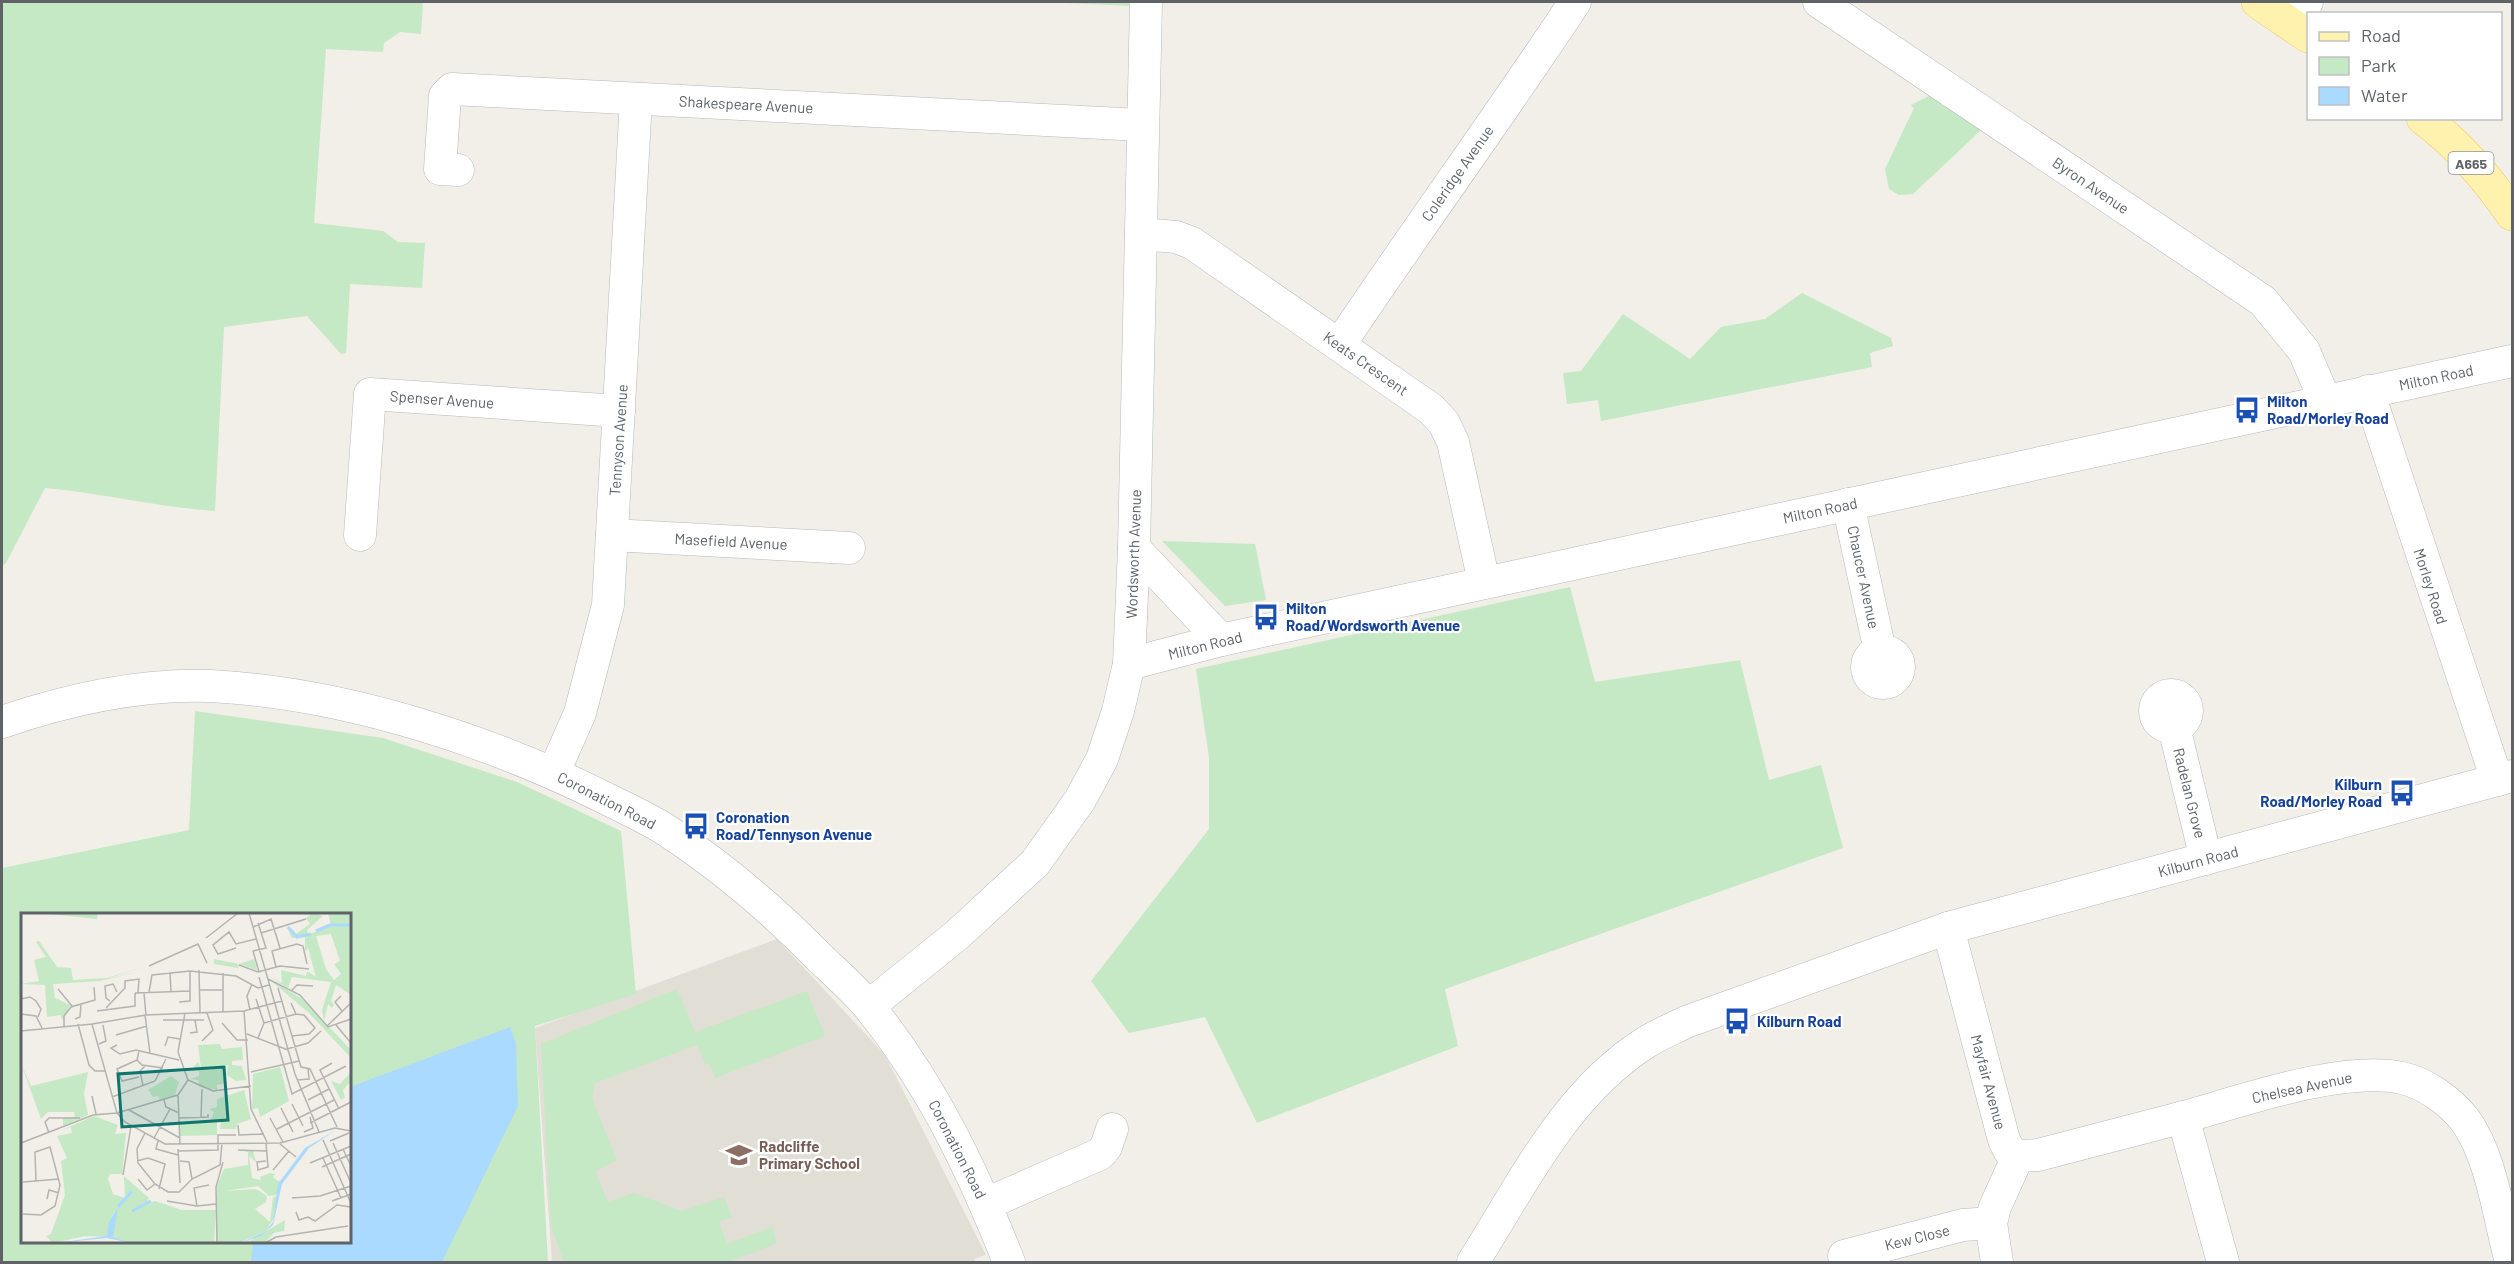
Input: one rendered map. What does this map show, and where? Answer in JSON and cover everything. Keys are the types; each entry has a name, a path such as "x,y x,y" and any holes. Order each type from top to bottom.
{"main road":[{"path":"2258,2 2303,21"},
{"name":"A665","path":"2426,120 2440,131 2495,188 2512,214"}],"street":[{"name":"Wordsworth Avenue","path":"869,1006 995,902 1035,863 1058,833 1080,800 1102,759 1129,664 1134,548 1141,234 1141,125 1146,2"},
{"name":"Coleridge Avenue","path":"1340,344 1448,184 1514,95 1575,2"},
{"name":"Byron Avenue","path":"1819,2 2263,301 2304,351 2326,403"},
{"name":"Shakespeare Avenue","path":"458,170 440,169 445,96 452,89 1141,125"},
{"name":"Tennyson Avenue","path":"554,772 580,713 608,605 636,99"},
{"name":"Keats Crescent","path":"1141,234 1176,237 1192,243 1431,409 1444,423 1454,442 1484,582"},
{"name":"Milton Road","path":"1129,664 1221,640 1484,582 2326,403 2368,391 2512,361"},
{"name":"Morley Road","path":"2368,391 2431,589 2505,778"},
{"name":"Spenser Avenue","path":"360,535 370,394 620,411"},
{"name":"Chaucer Avenue","path":"1848,504 1880,651"},
{"name":"Masefield Avenue","path":"612,534 849,548"},
{"path":"1134,548 1221,640"},
{"name":"Coronation Road","path":"2,722 53,705 100,694 159,688 224,687 298,696 392,715 554,772 664,828 725,873 785,922 869,1006 917,1072 952,1130 986,1204 1009,1263"},
{"name":"Radelan Grove","path":"2174,727 2206,859"},
{"name":"Kilburn Road","path":"1473,1263 1563,1120 1588,1090 1645,1043 1686,1022 1948,928 2505,778"},
{"name":"Mayfair Avenue","path":"1948,928 2004,1140 2009,1150 2018,1156"},
{"name":"Chelsea Avenue","path":"2018,1156 2038,1155 2249,1098 2348,1076 2401,1078 2425,1086 2463,1118 2475,1136 2484,1158 2511,1263"},
{"path":"2183,1117 2223,1263"},
{"path":"986,1204 1100,1154 1106,1147 1112,1129"},
{"path":"1997,1263 1990,1223 2018,1156"},
{"name":"Kew Close","path":"1844,1256 1963,1225 1990,1223"}],"shaded area":[{"name":"Radcliffe Primary School","path":"777,939 885,1055 986,1255 974,1259 975,1262 552,1262 535,1028"}],"green space":[{"path":"2,2 423,2 421,34 400,32 384,43 383,52 326,49 314,223 383,231 398,242 425,243 422,288 350,284 346,353 341,354 307,316 224,327 215,511 45,488 6,563 2,566"},
{"path":"1043,2 1132,2 1132,6"},
{"path":"1929,96 1944,99 1941,105 1981,124 1980,131 1913,194 1899,195 1889,189 1885,169 1914,108 1911,105"},
{"path":"1802,293 1891,338 1893,346 1870,353 1872,367 1601,421 1598,400 1567,404 1563,373 1581,371 1623,314 1690,359 1721,327 1765,319"},
{"path":"1162,541 1255,544 1266,600 1225,606"},
{"path":"1570,587 1595,682 1740,660 1769,780 1821,765 1843,848 1445,989 1458,1046 1257,1123 1205,1017 1129,1033 1091,981 1209,829 1209,758 1196,669"},
{"path":"195,711 383,738 517,782 621,831 636,994 535,1026 548,1262 2,1262 2,868 189,830"},
{"path":"677,989 695,1032 807,991 825,1036 715,1078 709,1063 705,1064 697,1045 595,1083 592,1099 617,1160 595,1171 608,1202 634,1193 682,1211 724,1197 732,1217 719,1222 727,1244 772,1227 777,1243 729,1262 564,1262 551,1227 541,1044"}],"water":[{"path":"510,1027 516,1044 518,1106 442,1262 251,1262 253,1243 351,1243 351,1087"}],"place":[{"name":"Milton Road/Morley Road","path":"2247,410"},
{"name":"Milton Road/Wordsworth Avenue","path":"1266,617"},
{"name":"Kilburn Road/Morley Road","path":"2402,793"},
{"name":"Coronation Road/Tennyson Avenue","path":"696,826"},
{"name":"Kilburn Road","path":"1737,1021"},
{"name":"Radcliffe Primary School","path":"739,1155"}]}
